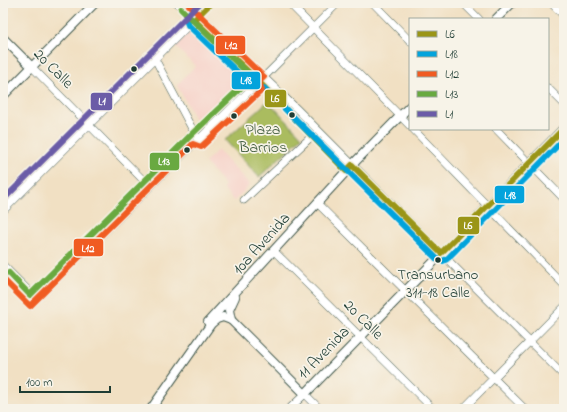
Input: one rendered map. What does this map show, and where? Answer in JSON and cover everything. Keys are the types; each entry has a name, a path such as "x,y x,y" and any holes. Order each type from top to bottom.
{"main road":[{"path":"3,96 95,3"},
{"path":"497,18 512,3"},
{"name":"20 Calle","path":"3,38 32,67"},
{"name":"10a Avenida","path":"146,409 198,336 222,306 239,290 349,168 409,107"},
{"name":"11 Avenida","path":"305,394 564,128"},
{"path":"231,320 228,310 239,290"},
{"path":"151,409 211,324 222,317 226,317 231,320 305,394"}],"street":[{"path":"177,3 197,17 349,168"},
{"path":"187,3 197,17"},
{"path":"3,211 211,3"},
{"path":"289,3 409,125"},
{"path":"3,279 30,306 198,140 262,80 338,3"},
{"path":"373,3 409,40"},
{"path":"463,3 478,18"},
{"path":"551,3 564,16"},
{"path":"155,58 198,140"},
{"name":"20 Calle","path":"32,67 150,187"},
{"path":"262,80 312,136 441,253 564,376"},
{"path":"549,89 564,104"},
{"path":"414,130 564,285"},
{"path":"497,130 564,199"},
{"path":"244,200 312,136"},
{"path":"317,203 525,409"},
{"name":"20 Calle","path":"274,251 433,409"},
{"path":"3,265 37,299"},
{"path":"463,409 564,307"},
{"path":"305,394 320,409"},
{"name":"11 Avenida","path":"289,409 305,394"}],"shaded area":[{"path":"194,27 250,81 200,129 177,85 195,66 175,46"},
{"path":"218,150 250,185 234,201 223,188 225,185 205,162"}],"green space":[{"name":"Plaza Barrios","path":"268,101 302,137 259,177 225,140"}],"transit line":[{"name":"L12","path":"3,279 30,306 193,144 201,147 262,90 259,82 264,77 187,3"},
{"name":"L18","path":"200,3 188,16 188,25 254,88 259,90 264,88 438,260 443,261 447,259 564,139"},
{"name":"L1","path":"3,200 200,3"},
{"name":"L6","path":"211,3 194,20 259,82 346,171 352,165 441,253 564,128"},
{"name":"L13","path":"9,273 30,295 192,134 252,77 181,9"}],"place":[{"name":"Transurbano 311-18 Calle","path":"438,260"}]}
